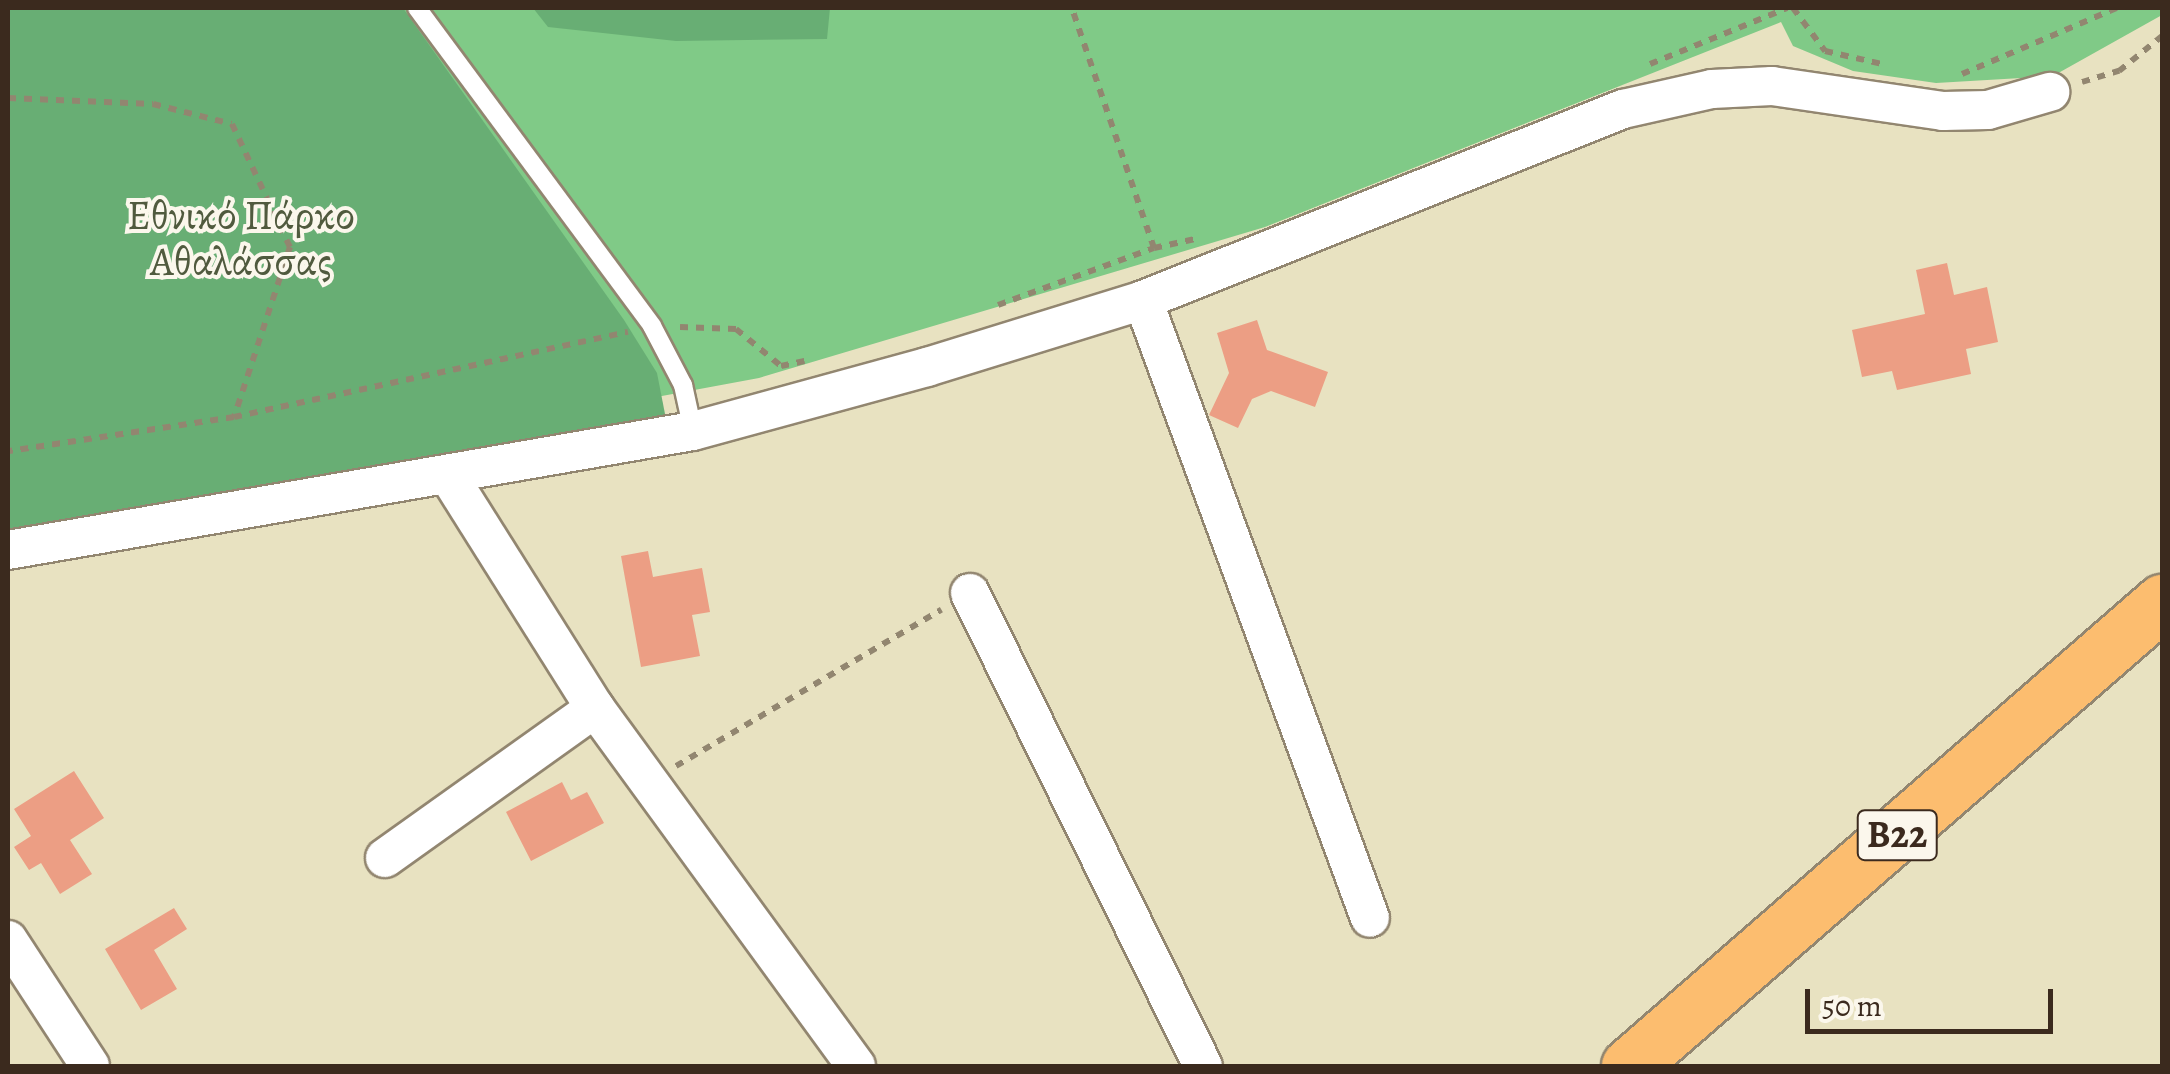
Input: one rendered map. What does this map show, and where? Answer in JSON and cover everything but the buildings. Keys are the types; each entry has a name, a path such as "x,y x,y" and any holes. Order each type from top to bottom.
{"main road":[{"name":"B22","path":"1629,1066 2162,602"}],"street":[{"path":"8,550 450,478 693,430 1144,300 1624,109 1712,89 1772,86 1943,111 1988,110 2050,92"},
{"path":"1144,300 1370,918"},
{"path":"450,478 595,708 856,1066"},
{"path":"970,593 1204,1066"},
{"path":"386,858 595,708"},
{"path":"8,940 90,1066"}],"lane":[{"path":"418,8 652,326 683,385 693,430"}],"path":[{"path":"989,308 1154,248 1072,8"},
{"path":"1793,8 1802,12 1825,51 1897,67"},
{"path":"1950,79 2117,8"},
{"path":"2050,92 2118,71 2162,36"},
{"path":"8,98 153,104 232,124 290,247 234,418"},
{"path":"8,451 234,418 652,326 736,329 782,366 820,357"},
{"path":"649,782 970,593"}],"green space":[{"name":"Εθνικό Πάρκο Αθαλάσσας","path":"8,8 2162,8 2162,15 2053,76 1936,83 1853,71 1793,46 1781,22 1265,227 759,378 8,517"},
{"path":"8,8 403,8 624,320 657,373 665,414 645,428 8,533"},
{"path":"533,8 830,8 827,39 676,41 548,27"}]}
